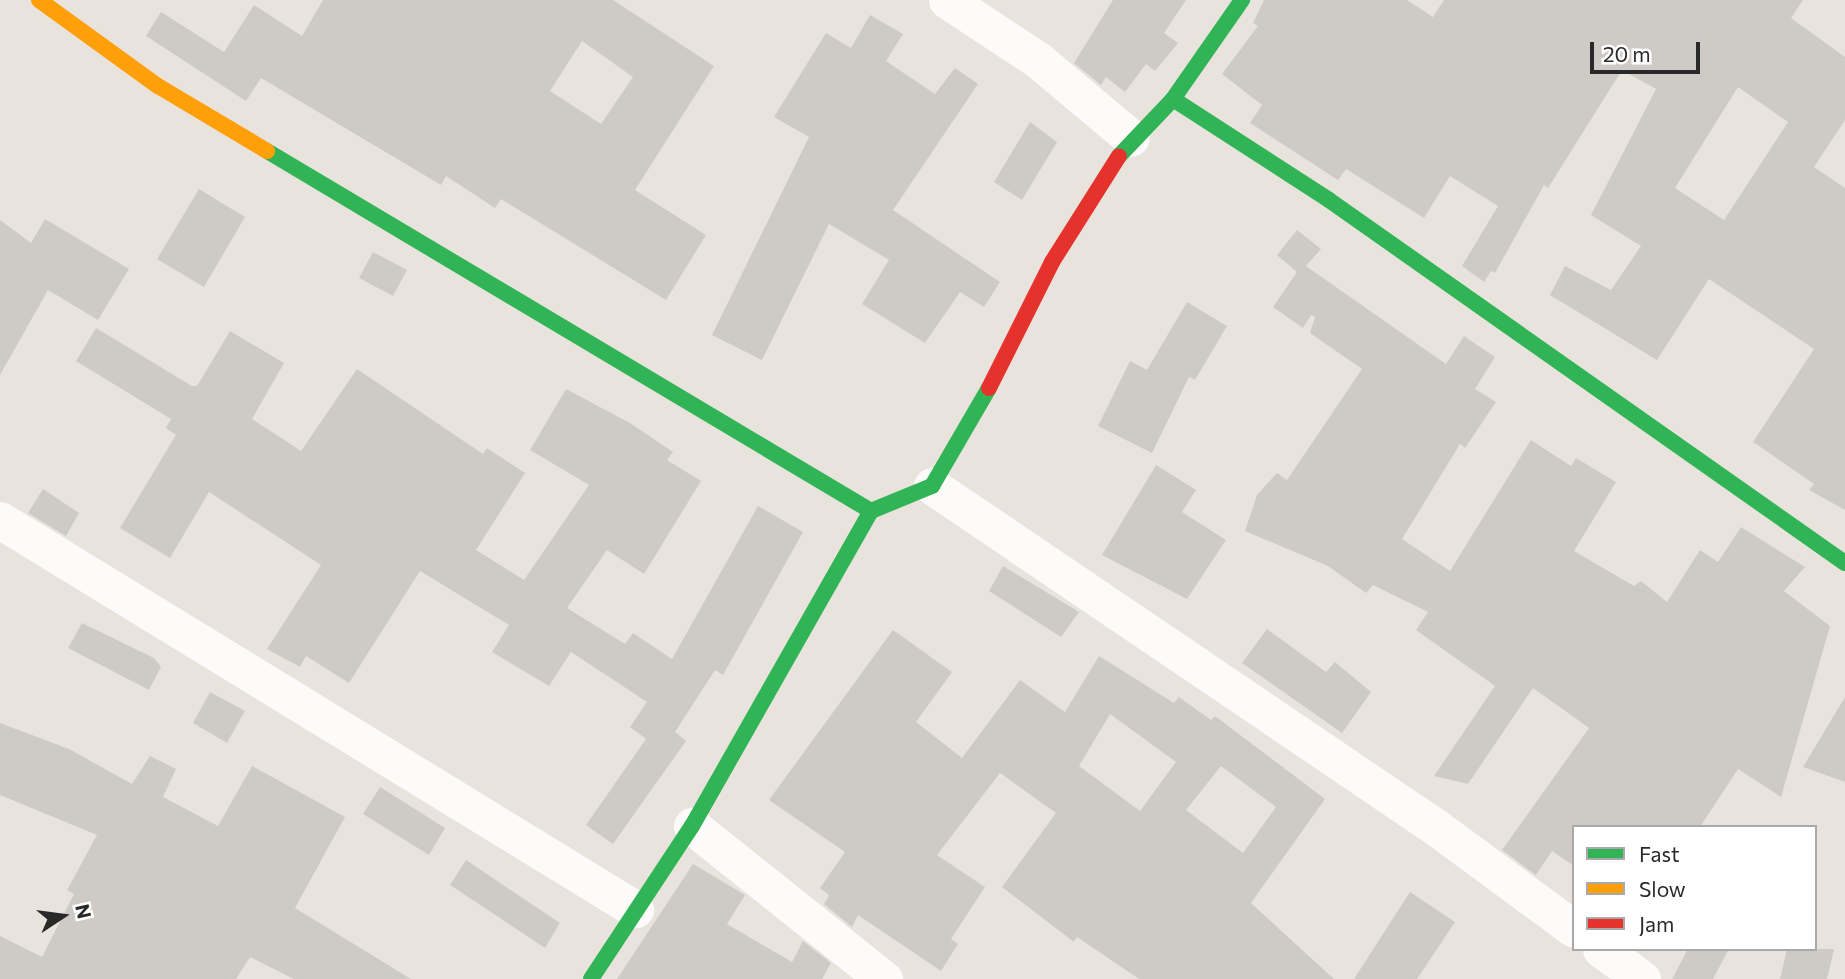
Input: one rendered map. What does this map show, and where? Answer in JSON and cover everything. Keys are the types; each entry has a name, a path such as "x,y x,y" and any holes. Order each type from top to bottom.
{"street":[{"path":"39,0 158,86 871,511"},
{"path":"947,0 1038,60 1131,138"},
{"path":"590,979 692,826 871,511 932,486 1016,342 1052,262 1131,138 1173,99 1242,0"},
{"path":"1173,99 1329,200 1845,563"},
{"path":"932,486 1437,828 1572,928"},
{"path":"0,520 635,909"},
{"path":"692,826 884,979"},
{"path":"1604,951 1642,979"}],"building":[{"path":"323,0 613,0 714,66 635,190 706,235 666,300 501,199 495,208 446,176 441,185 261,78 246,101 146,36 161,12 224,52 254,5 302,36","holes":["582,41 633,77 601,124 550,91"]},
{"path":"1113,0 1186,0 1164,33 1178,43 1155,71 1146,64 1125,92 1106,77 1101,85 1074,63"},
{"path":"1264,0 1407,0 1433,17 1444,0 1803,0 1791,18 1845,57 1845,120 1814,167 1845,188 1845,510 1809,490 1814,484 1753,442 1814,349 1709,279 1657,360 1550,295 1565,266 1611,290 1641,246 1591,215 1656,89 1622,70 1548,188 1544,185 1495,273 1491,271 1484,282 1462,266 1498,206 1450,176 1424,218 1346,169 1338,180 1250,123 1262,105 1222,74 1258,26 1253,23","holes":["1738,87 1788,122 1724,220 1675,188"]},
{"path":"870,15 903,34 886,61 935,94 955,68 978,84 893,210 1000,282 984,307 960,292 925,343 862,304 889,260 829,224 762,360 712,335 809,137 774,117 826,33 851,48"},
{"path":"1030,122 1057,142 1022,200 994,182"},
{"path":"199,189 245,217 204,287 157,259"},
{"path":"45,219 129,269 98,320 48,290 0,375 0,220 31,243"},
{"path":"1297,230 1321,249 1306,266 1446,364 1464,336 1495,357 1475,389 1496,402 1465,448 1460,444 1402,539 1450,571 1531,440 1571,466 1576,458 1616,482 1574,551 1634,586 1641,581 1667,602 1700,550 1718,562 1741,527 1805,567 1784,591 1830,626 1781,797 1738,769 1701,825 1572,825 1572,865 1552,851 1536,875 1502,850 1589,728 1533,688 1468,784 1434,776 1495,686 1416,630 1428,612 1373,585 1366,593 1328,566 1245,531 1257,495 1277,473 1287,480 1362,369 1310,333 1315,317 1311,315 1303,328 1273,307 1297,272 1277,255"},
{"path":"373,252 407,270 393,296 359,278"},
{"path":"1187,302 1227,326 1195,380 1189,377 1152,453 1098,426 1130,361 1147,370"},
{"path":"96,328 192,386 197,386 230,331 284,363 252,419 301,451 357,369 483,454 487,448 525,473 476,550 524,580 589,485 530,450 566,389 630,423 673,452 667,460 701,481 644,574 607,550 567,608 625,644 633,633 672,659 758,506 803,532 723,675 715,670 675,732 686,741 613,844 586,825 646,739 630,727 647,702 571,652 549,686 492,652 509,625 420,571 349,683 306,656 300,667 267,649 321,565 209,492 170,558 120,528 176,435 166,428 171,419 76,361"},
{"path":"1156,465 1196,490 1182,512 1226,540 1187,599 1102,555"},
{"path":"43,489 79,513 66,536 28,513"},
{"path":"1003,566 1079,612 1061,637 989,591"},
{"path":"82,623 154,658 161,667 149,690 68,648"},
{"path":"1267,629 1326,672 1335,662 1371,692 1342,733 1242,663"},
{"path":"893,630 952,672 916,722 962,758 1020,680 1065,712 1099,656 1174,703 1179,697 1211,720 1215,716 1325,799 1251,903 1334,979 1139,979 1077,937 1074,942 1002,887 1056,813 1000,773 937,855 985,887 951,939 958,944 941,971 858,915 852,927 824,904 829,895 820,888 845,852 769,800","holes":["1110,714 1176,762 1140,811 1079,766","1221,766 1276,807 1243,853 1186,810"]},
{"path":"210,692 245,711 227,743 193,723"},
{"path":"1845,697 1845,782 1803,767"},
{"path":"0,723 69,749 132,784 150,756 176,769 163,797 218,826 252,766 345,817 295,908 411,979 294,979 250,957 236,979 0,979 0,936 42,957 74,894 67,890 97,835 0,795"},
{"path":"380,787 445,828 429,855 363,814"},
{"path":"466,860 560,923 545,948 450,885"},
{"path":"693,864 745,895 727,924 792,962 803,941 831,963 822,979 617,979"},
{"path":"1410,892 1455,922 1417,979 1354,979"},
{"path":"1834,949 1827,979 1780,979 1787,951"},
{"path":"1687,951 1728,951 1713,979 1672,979"}],"traffic: fast":[{"path":"1119,156 1173,99 1242,0"},
{"path":"1173,99 1329,200 1845,563"},
{"path":"267,151 871,511"},
{"path":"591,979 692,826 871,511 932,486 989,388"}],"traffic: slow":[{"path":"39,0 158,86 267,151"}],"traffic: jam":[{"path":"989,388 1052,262 1119,156"}]}
